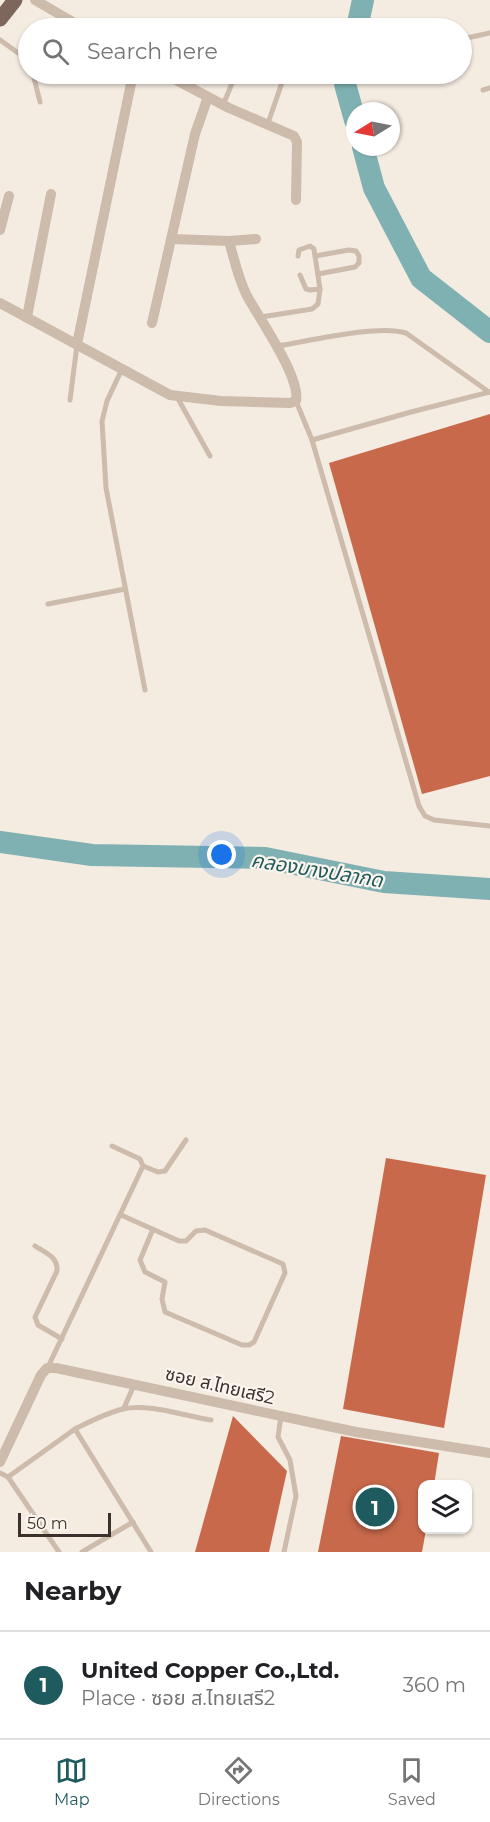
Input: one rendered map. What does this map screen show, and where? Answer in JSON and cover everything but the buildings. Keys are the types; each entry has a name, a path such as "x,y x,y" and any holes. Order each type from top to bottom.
{"main road":[{"path":"0,19 15,0"}],"street":[{"path":"35,0 66,18"},
{"path":"77,344 131,84"},
{"path":"184,84 267,126 294,136 297,142 296,200"},
{"path":"152,323 195,134 208,97"},
{"path":"27,317 51,194"},
{"path":"0,230 9,196"},
{"path":"172,239 229,241 256,239"},
{"path":"0,303 177,397 290,404 296,401 298,395 294,384 238,276 229,241"},
{"path":"0,1462 41,1375 47,1368"},
{"name":"ซอย ส.ไทยเสรี2","path":"47,1368 67,1369 356,1432 490,1453"}],"lane":[{"path":"472,37 490,33"},
{"path":"0,40 18,53"},
{"path":"35,84 39,102"},
{"path":"223,105 232,84"},
{"path":"267,126 282,84"},
{"path":"483,90 490,88"},
{"path":"261,317 312,309 318,304 320,289 314,249 310,246 301,248 298,256"},
{"path":"315,256 349,250 356,251 359,256 359,263 349,270 318,274"},
{"path":"300,275 306,289 320,289"},
{"path":"276,346 391,329 406,333 490,392"},
{"path":"70,400 77,344"},
{"path":"122,368 106,401 102,421 106,488 145,690"},
{"path":"312,440 490,392"},
{"path":"177,397 210,456"},
{"path":"296,401 312,440 419,806 425,816 434,820 490,825"},
{"path":"48,604 125,589"},
{"path":"112,1146 140,1159 143,1166 158,1172 165,1171 186,1140"},
{"path":"47,1368 143,1166"},
{"path":"121,1215 153,1229 179,1241 186,1241 196,1231 205,1230 283,1264 285,1273 254,1342 242,1345 165,1312 162,1299 165,1282 145,1272 140,1260 153,1229"},
{"path":"36,1246 56,1260 57,1271 35,1317 38,1324 62,1339"},
{"path":"124,1408 135,1384"},
{"path":"8,1477 75,1429 124,1408 140,1407 210,1420"},
{"path":"281,1416 278,1437 290,1460 296,1496 284,1552"},
{"path":"75,1429 151,1552"},
{"path":"0,1473 8,1477 59,1552"},
{"path":"82,1552 133,1522"}],"waterway":[{"name":"คลองบางปลากด","path":"359,18 363,0"},
{"name":"คลองบางปลากด","path":"345,84 350,102"},
{"name":"คลองบางปลากด","path":"365,156 374,188 421,278 490,332"},
{"name":"คลองบางปลากด","path":"0,842 92,855 265,858 384,882 490,889"}],"place":[{"name":"United Copper Co.,Ltd.","path":"375,1507"}]}
